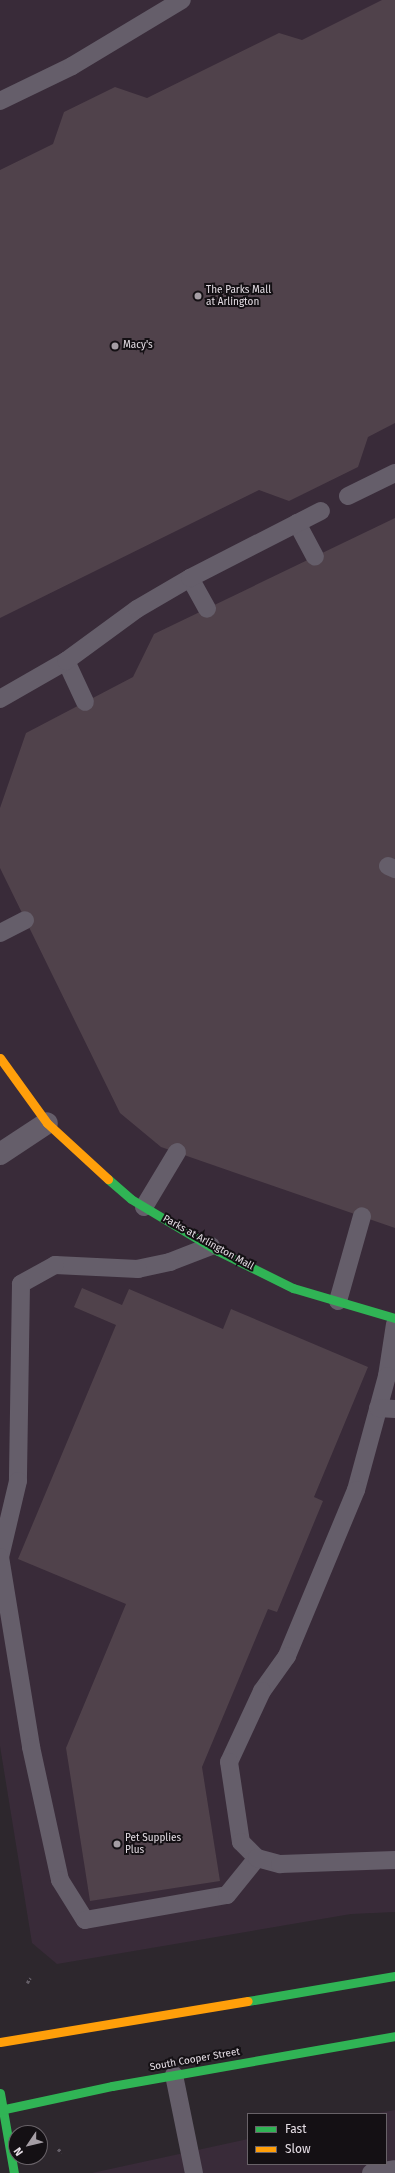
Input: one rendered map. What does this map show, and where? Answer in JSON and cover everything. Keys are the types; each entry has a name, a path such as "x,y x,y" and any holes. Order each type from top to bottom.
{"main road":[{"name":"Parks at Arlington Mall","path":"0,1058 47,1122 131,1199 211,1246 293,1288 395,1318"},
{"path":"0,2042 395,1976"},
{"name":"South Cooper Street","path":"2,2109 174,2075 395,2036"},
{"path":"0,2093 14,2173"}],"street":[{"path":"0,1154 47,1122"}],"lane":[{"path":"0,101 72,66 182,0"},
{"path":"348,496 395,473"},
{"path":"0,699 66,661 137,609 190,578 321,511"},
{"path":"297,523 315,557"},
{"path":"190,578 207,609"},
{"path":"66,661 85,702"},
{"path":"0,933 25,920"},
{"path":"144,1207 177,1152"},
{"path":"338,1301 362,1216"},
{"path":"211,1246 170,1262 138,1269 55,1265 21,1284 18,1481 0,1557 31,1747 60,1880 85,1920 227,1894 256,1858"},
{"path":"395,1324 386,1409 356,1490 287,1656 262,1691 229,1762 241,1842 256,1858 280,1864 395,1860"},
{"path":"174,2075 194,2173"},
{"path":"371,2173 395,2169"}],"path":[{"path":"27,1983 30,1978"},
{"path":"58,2149 62,2152"}],"shaded area":[{"path":"0,0 395,0 395,1912 351,1914 57,1964 32,1943 0,1746"},
{"path":"395,2110 395,2173 92,2173 247,2139 247,2165 387,2165 387,2113 378,2113"}],"building":[{"name":"The Parks Mall at Arlington","path":"382,0 395,0 395,423 368,437 358,467 289,501 259,490 0,618 0,170 53,144 64,112 115,87 147,98 279,33 302,40"},
{"path":"395,518 395,1228 161,1147 120,1113 0,868 0,808 26,733 133,677 154,634"},
{"path":"82,1288 122,1305 129,1289 223,1329 231,1309 368,1367 314,1497 323,1501 277,1612 268,1609 202,1767 220,1881 90,1901 66,1748 126,1604 18,1559 116,1325 74,1307"}],"traffic: fast":[{"path":"108,1179 131,1199 218,1251 293,1288 395,1318"},
{"path":"248,2001 395,1976"},
{"path":"0,2110 112,2086 395,2036"},
{"path":"0,2093 14,2173"}],"traffic: slow":[{"path":"0,1058 47,1123 108,1179"},
{"path":"0,2042 248,2001"}],"place":[{"name":"The Parks Mall at Arlington","path":"198,296"},
{"name":"Macy's","path":"115,346"},
{"name":"Pet Supplies Plus","path":"117,1844"}]}
